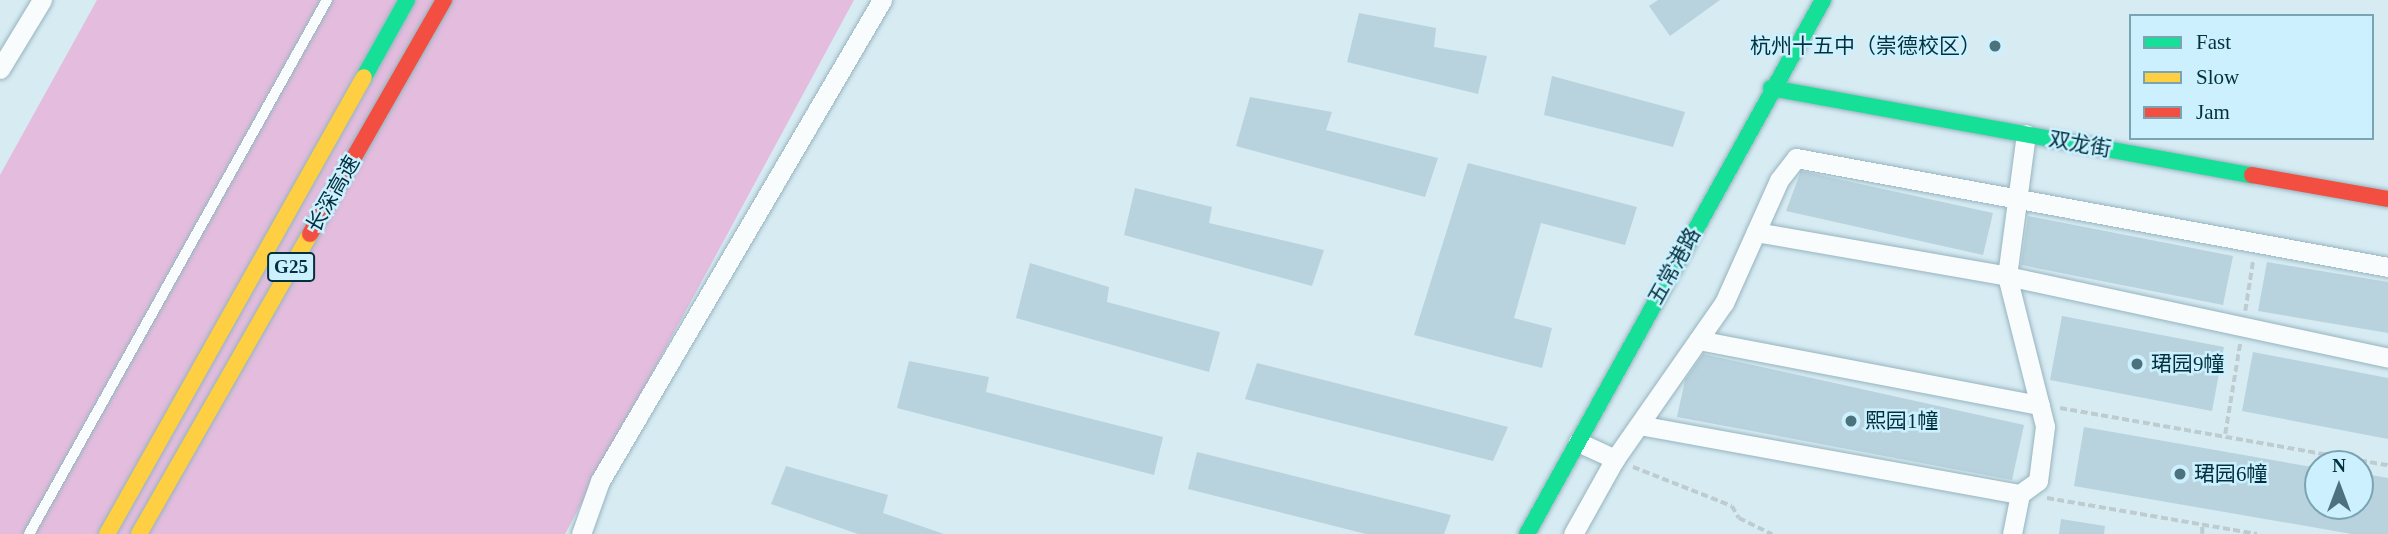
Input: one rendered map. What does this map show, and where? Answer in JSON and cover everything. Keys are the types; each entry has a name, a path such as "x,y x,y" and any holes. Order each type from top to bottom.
{"main road":[{"name":"长深高速","path":"107,534 407,0"},
{"name":"长深高速","path":"139,534 444,0"},
{"name":"五常港路","path":"1527,534 1771,89 1824,0"},
{"name":"双龙街","path":"1771,89 2388,199"}],"street":[{"path":"0,69 42,0"},
{"path":"581,534 600,481 882,0"},
{"path":"2012,534 2020,494 2038,481 2040,405 2007,276 2026,134"},
{"path":"1573,534 1615,459 1724,303 1756,232 1796,158 2018,194 2388,267"},
{"path":"1756,232 2007,276 2388,358"},
{"path":"1698,340 2040,405"},
{"path":"1639,425 2020,494"},
{"path":"1578,442 1615,459"}],"lane":[{"path":"29,534 327,0"}],"path":[{"path":"2040,405 2388,465"},
{"path":"1615,459 1732,506 1739,518 1772,534"},
{"path":"2020,494 2257,534"},
{"path":"2202,534 2203,525"}],"shaded area":[{"path":"97,0 854,0 565,534 0,534 0,175"}],"building":[{"path":"1658,0 1720,0 1670,36 1649,6"},
{"path":"1359,13 1436,28 1434,47 1487,56 1478,94 1347,62"},
{"path":"1552,76 1685,112 1673,147 1544,115"},
{"path":"1250,97 1332,112 1326,130 1438,158 1425,197 1236,146"},
{"path":"1468,163 1637,207 1625,245 1541,223 1514,318 1552,328 1542,368 1414,335"},
{"path":"1801,171 1993,213 1983,255 1786,211"},
{"path":"1135,188 1212,207 1209,223 1324,250 1312,286 1124,235"},
{"path":"2028,216 2233,256 2223,305 2021,265"},
{"path":"2267,262 2388,282 2388,333 2258,311"},
{"path":"1030,263 1109,287 1107,302 1220,332 1209,372 1016,318"},
{"name":"珺园9幢","path":"2062,316 2224,347 2212,411 2050,380"},
{"path":"2253,352 2388,378 2388,439 2242,411"},
{"name":"熙园1幢","path":"1703,354 2024,425 2012,480 1677,417 1685,380"},
{"path":"909,361 989,377 986,392 1163,437 1154,475 897,408"},
{"path":"1257,363 1508,427 1493,461 1245,399"},
{"name":"珺园6幢","path":"2084,427 2304,466 2304,520 2374,520 2374,476 2388,478 2388,534 2352,534 2074,486"},
{"path":"1197,452 1451,515 1444,534 1366,534 1188,489"},
{"path":"786,466 888,495 883,513 944,534 858,534 771,504"},
{"path":"2061,519 2105,526 2104,534 2059,534"}],"traffic: fast":[{"path":"364,77 407,0"},
{"path":"1527,534 1823,0"},
{"path":"1771,88 2252,175"}],"traffic: slow":[{"path":"107,534 364,77"},
{"path":"139,534 310,234"}],"traffic: jam":[{"path":"310,234 444,0"},
{"path":"2252,175 2388,199"}],"place":[{"name":"杭州十五中（崇德校区）","path":"1995,46"},
{"name":"珺园9幢","path":"2137,364"},
{"name":"熙园1幢","path":"1851,421"},
{"name":"珺园6幢","path":"2180,474"}]}
